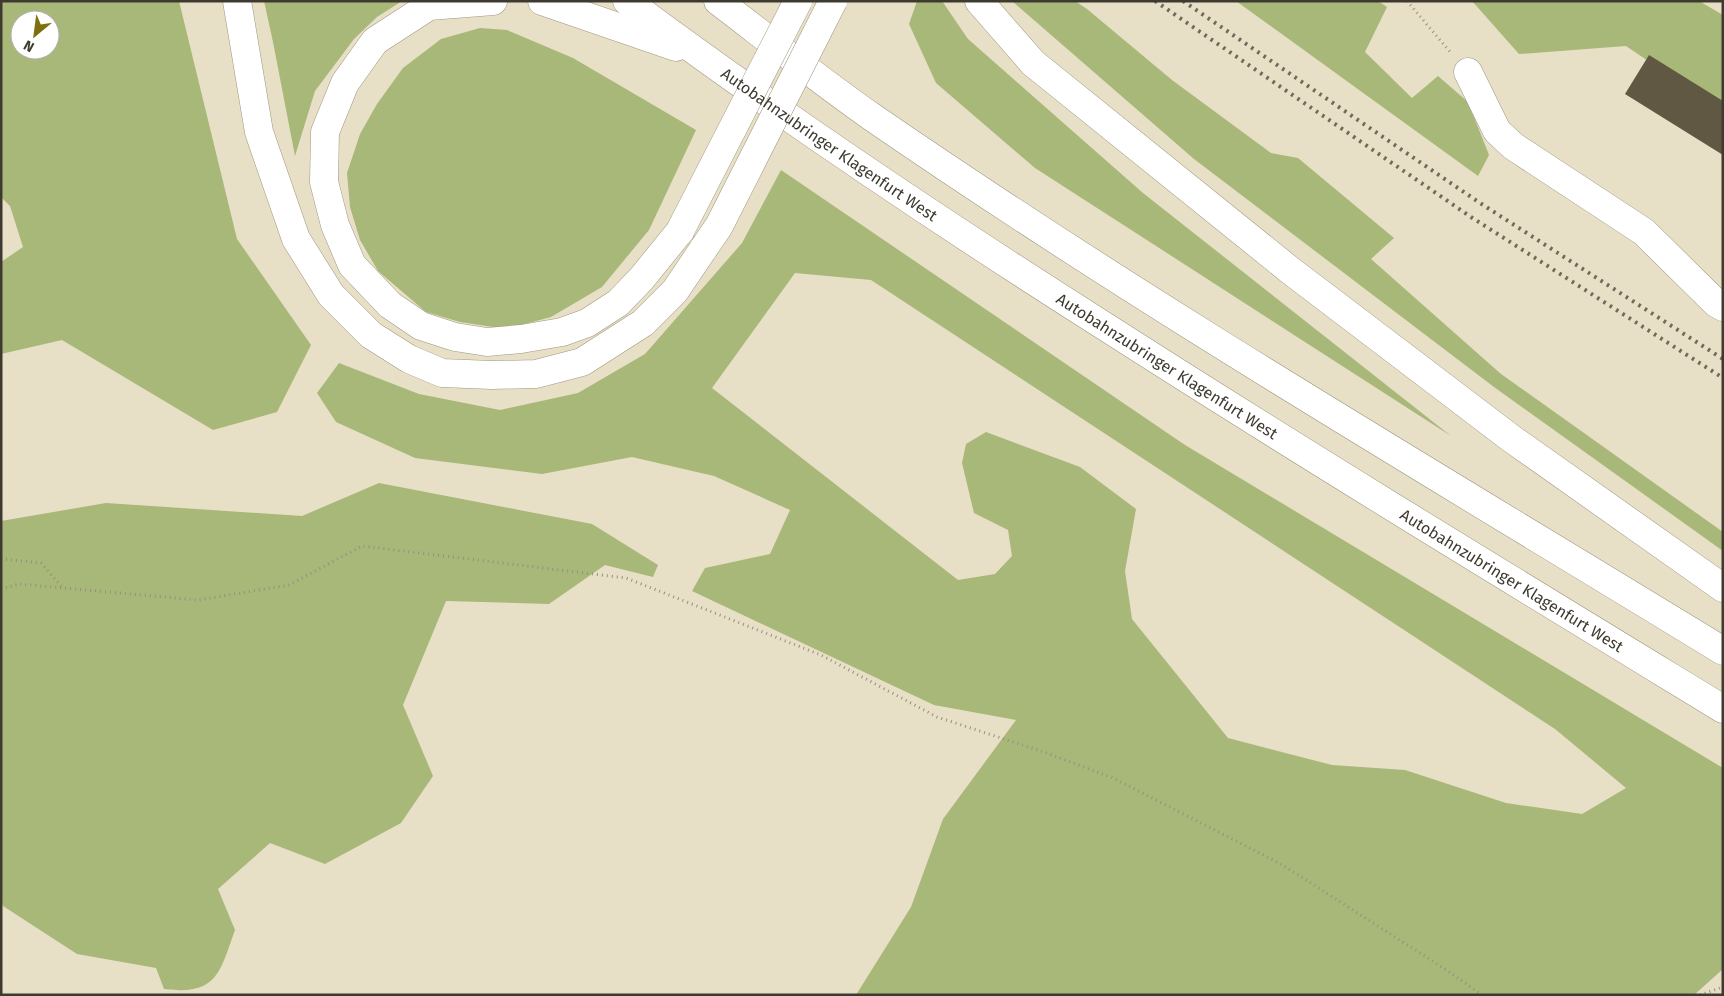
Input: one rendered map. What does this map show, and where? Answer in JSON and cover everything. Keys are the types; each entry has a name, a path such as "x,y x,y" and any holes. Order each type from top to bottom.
{"main road":[{"path":"237,1 258,132 296,239 331,295 371,335 409,358 442,373 492,375 536,374 582,362 643,323 676,291 719,226 833,1"},
{"path":"493,1 429,6 375,41 346,83 325,132 324,182 335,225 352,265 390,306 421,326 455,338 487,342 521,340 562,332 587,323 618,303 642,278 680,231 798,1"},
{"path":"542,1 699,55"},
{"name":"Autobahnzubringer Klagenfurt West","path":"627,1 699,55 977,245 1239,412 1723,709"},
{"path":"718,1 869,115 1010,209 1254,366 1723,651"},
{"path":"981,4 1033,63 1291,271 1512,439 1723,588"},
{"path":"1468,72 1498,131 1513,146 1644,232 1716,303 1723,307"}],"path":[{"path":"1407,1 1468,72"},
{"path":"1,589 19,584 198,600 288,585 362,546 626,578 822,655 937,717 1044,752 1113,778 1281,864 1445,969 1482,995"},
{"path":"1,559 41,563 62,588"},
{"path":"1700,995 1723,986"}],"green space":[{"path":"1,1 179,1 237,239 311,345 277,412 213,430 62,340 1,354 1,262 23,247 10,206 1,197"},
{"path":"264,1 402,1 377,17 354,39 315,91 295,156 273,42"},
{"path":"917,1 942,1 968,39 1143,193 1451,436 1035,168 936,83 909,24"},
{"path":"1012,1 1075,1 1172,80 1271,153 1298,158 1394,238 1371,259 1501,374 1723,532 1723,551 1494,387 1194,159"},
{"path":"1236,1 1378,1 1387,7 1365,52 1412,98 1438,76 1468,102 1489,155 1478,176"},
{"path":"1472,1 1699,1 1723,15 1723,106 1719,109 1626,46 1519,54"},
{"path":"480,28 507,30 573,58 696,130 649,230 602,287 551,317 506,329 460,322 426,312 378,271 360,240 350,207 347,173 360,134 377,104 403,68 441,39"},
{"path":"781,170 1185,445 1723,768 1723,969 1694,995 856,995 911,907 943,819 1016,720 934,705 692,591 705,568 770,554 790,510 714,476 632,457 542,474 415,458 336,422 317,393 339,363 419,394 500,410 578,393 645,354 742,243","holes":["795,273 871,280 1555,729 1626,788 1582,814 1506,803 1405,770 1332,765 1228,738 1132,619 1125,571 1136,509 1080,467 986,432 966,444 962,463 974,513 1008,530 1012,556 995,574 958,580 712,388"]},
{"path":"379,483 592,524 658,565 653,577 605,565 549,604 446,601 403,705 433,776 401,823 325,864 270,843 218,889 235,930 220,969 206,984 182,990 164,989 156,968 77,954 3,906 1,897 1,521 106,503 302,516"}],"building":[{"path":"1649,55 1723,101 1723,155 1625,94"}],"railway":[{"path":"1155,1 1471,217 1723,378"},
{"path":"1183,1 1480,203 1723,359"}]}
